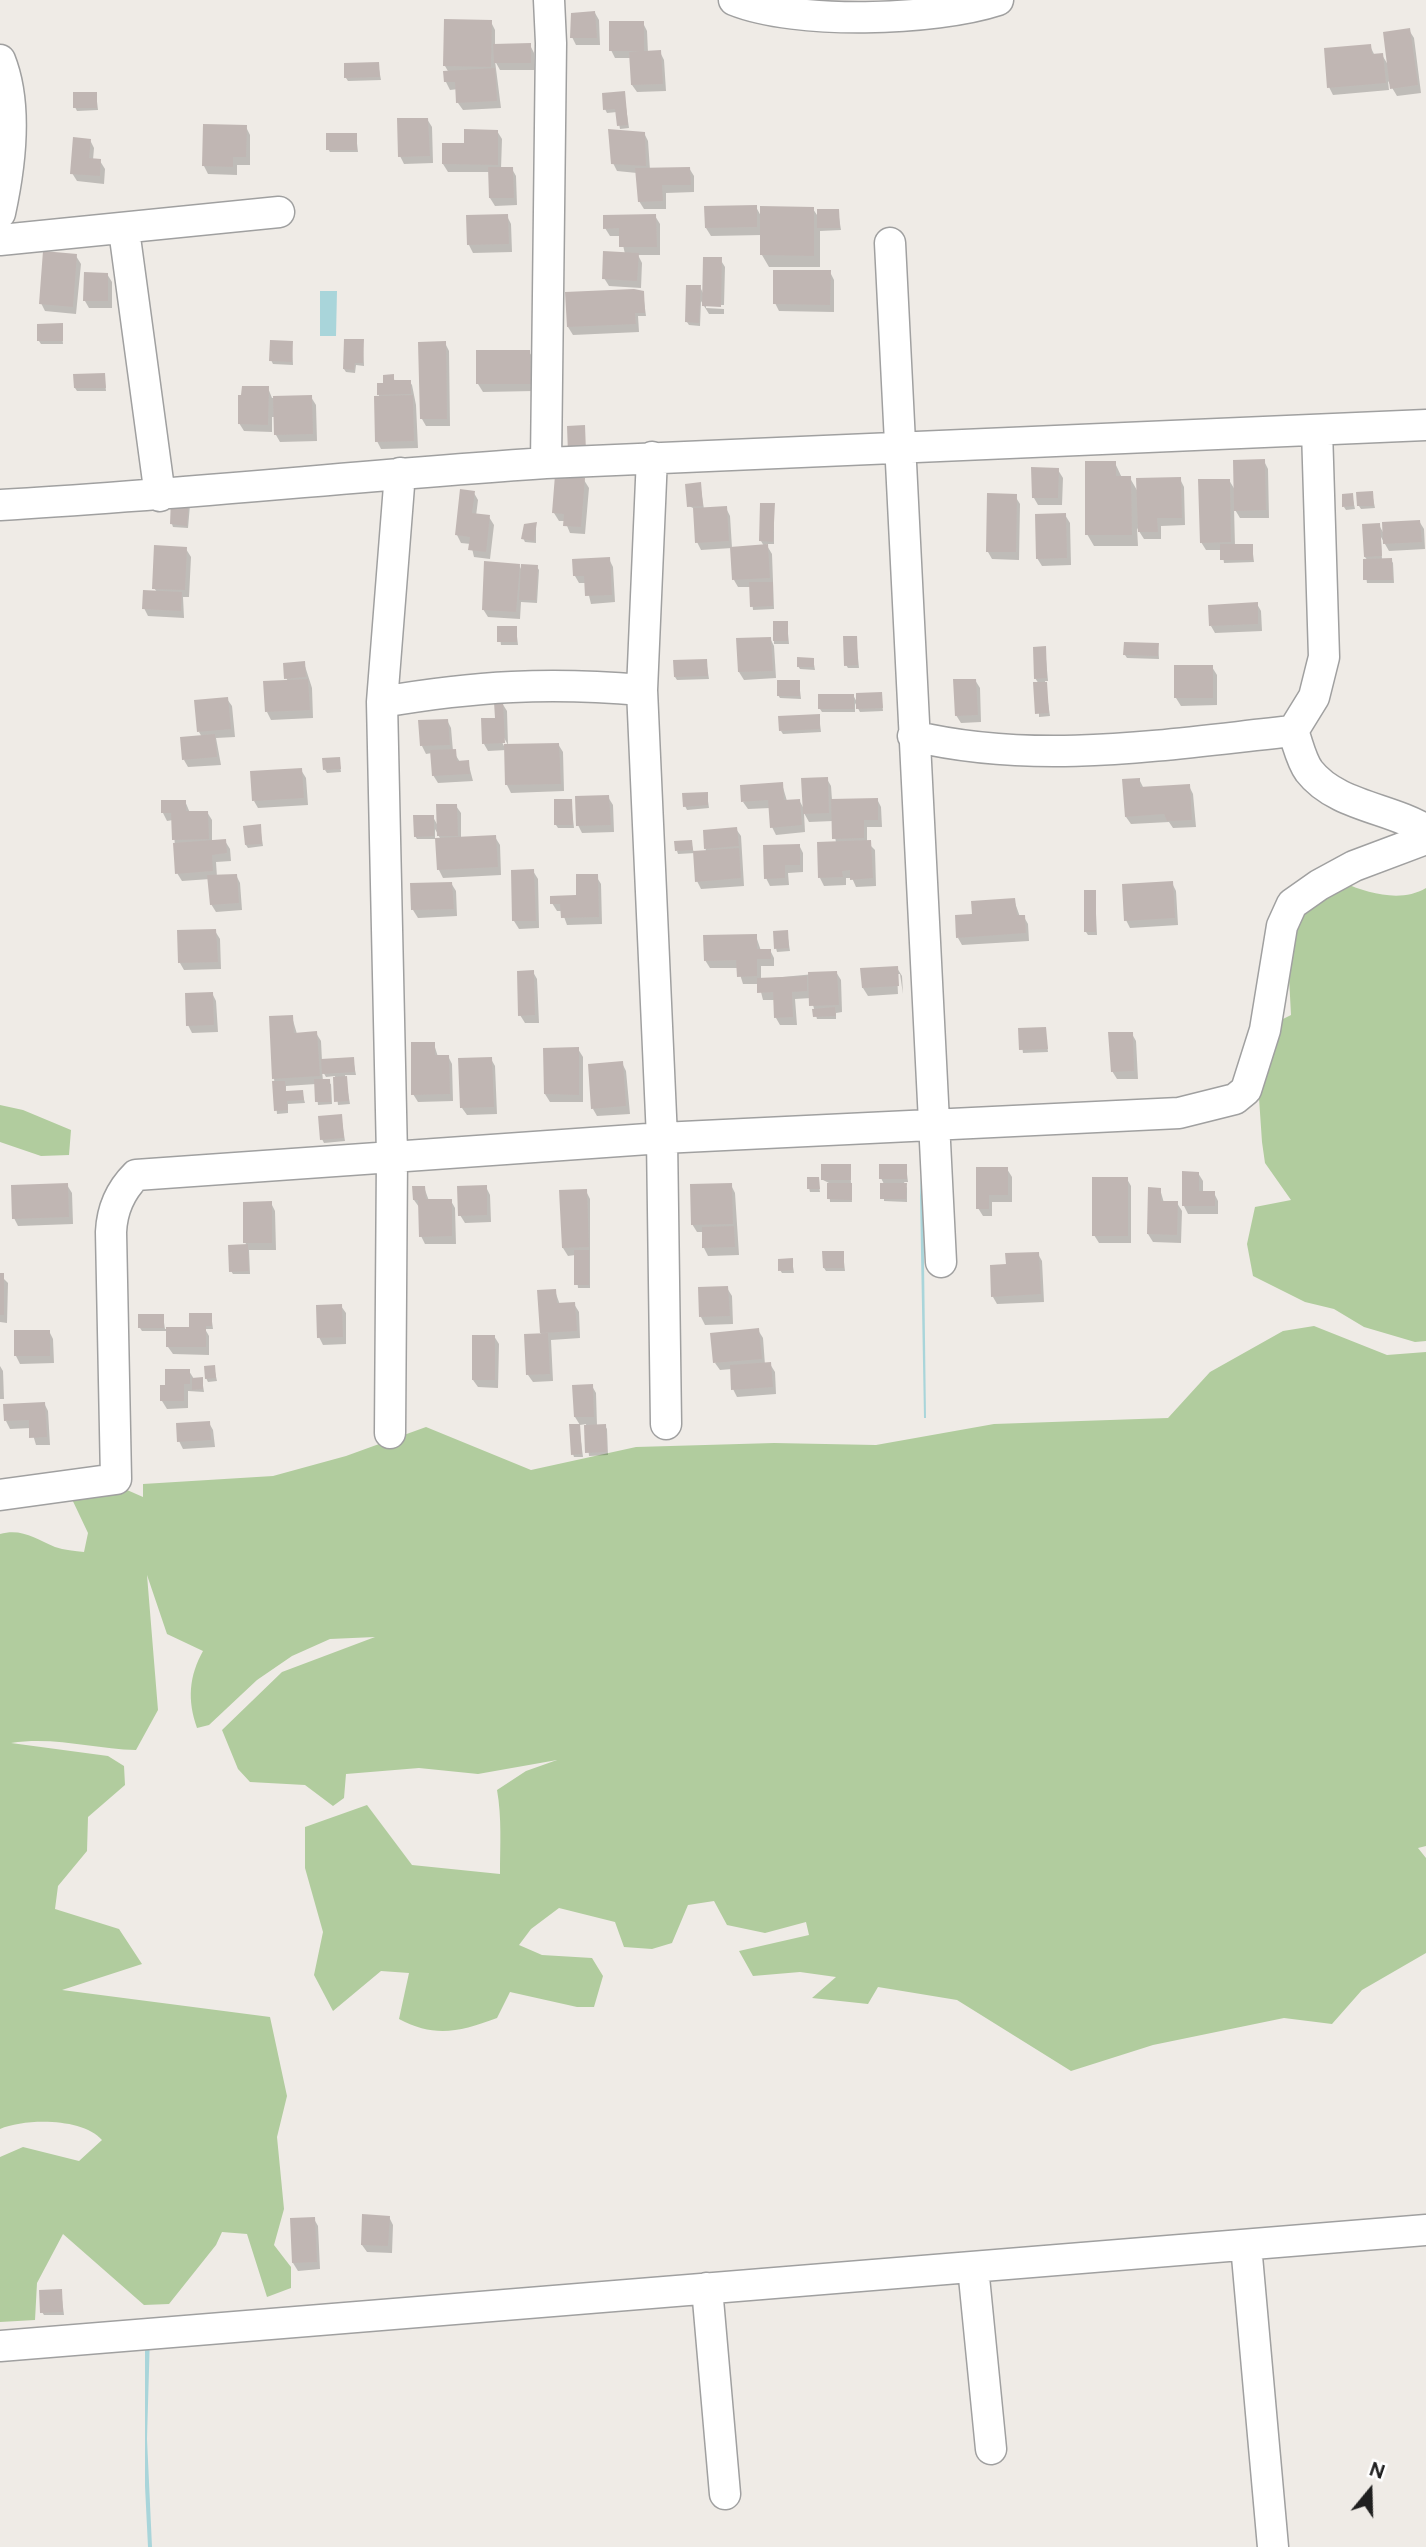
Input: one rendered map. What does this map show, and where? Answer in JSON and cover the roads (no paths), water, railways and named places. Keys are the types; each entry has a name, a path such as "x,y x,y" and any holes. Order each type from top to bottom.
{"street":[{"path":"734,0 776,11 857,17 946,10 998,0"},
{"path":"546,463 555,7"},
{"path":"0,60 10,107 7,173 0,213"},
{"path":"0,240 124,230 279,212"},
{"path":"124,230 160,496"},
{"path":"890,243 941,1262"},
{"path":"0,505 160,496 400,472 652,457 1426,425"},
{"path":"1293,731 1314,697 1324,657 1317,430"},
{"path":"652,457 642,690 662,1138 666,1424"},
{"path":"390,1433 392,1156 382,702 400,472"},
{"path":"382,702 485,687 535,684 642,690"},
{"path":"914,736 1000,751 1059,752 1293,731"},
{"path":"1293,731 1311,774 1330,788 1426,830"},
{"path":"0,1494 116,1479 112,1214 127,1184 136,1175 662,1138 935,1127 1179,1113 1235,1099 1246,1090 1265,1030 1282,926 1293,904 1319,885 1354,866 1426,839"},
{"path":"0,2346 1426,2230"},
{"path":"1246,2245 1273,2547"},
{"path":"973,2267 991,2449"},
{"path":"707,2288 725,2494"}],"water":[{"path":"320,291 337,291 336,336 320,336"},
{"path":"922,1150 926,1418 920,1196"},
{"path":"150,2335 147,2439 152,2547 148,2547 145,2486 145,2343"}]}
